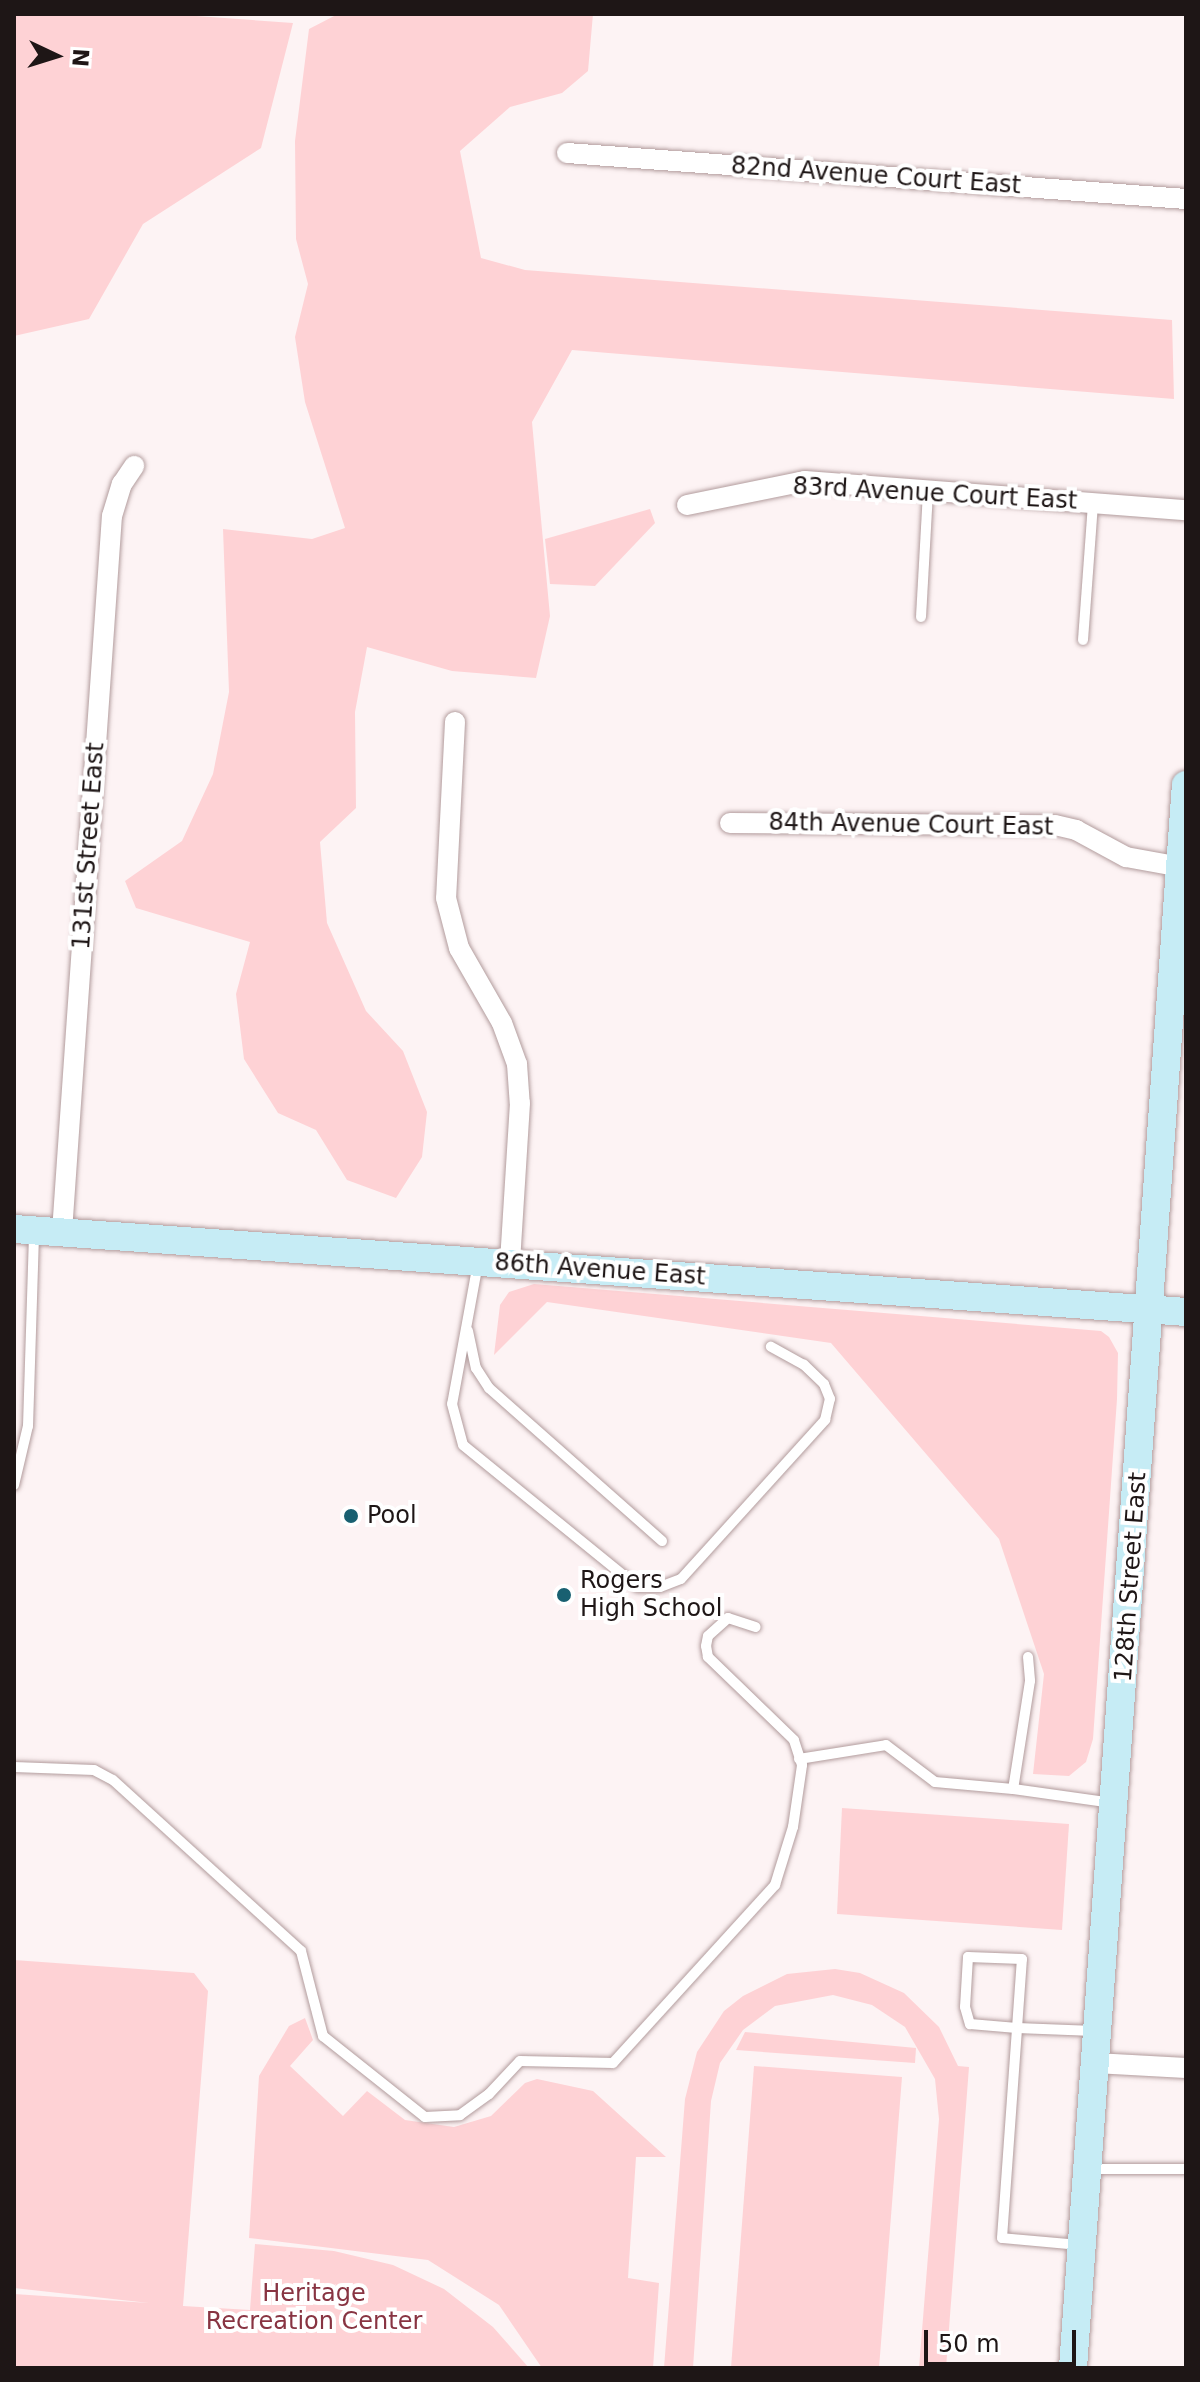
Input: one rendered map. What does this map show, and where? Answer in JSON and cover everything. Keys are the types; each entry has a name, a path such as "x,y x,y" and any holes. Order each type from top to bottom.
{"street":[{"name":"82nd Avenue Court East","path":"567,153 1186,199"},
{"name":"131st Street East","path":"62,1232 112,516 122,484 134,466"},
{"name":"83rd Avenue Court East","path":"687,505 805,481 1186,510"},
{"path":"455,722 446,898 459,948 502,1023 517,1064 520,1103 510,1264"},
{"name":"128th Street East","path":"1073,2368 1186,785"},
{"name":"84th Avenue Court East","path":"730,823 1055,825 1076,830 1126,857 1181,867"},
{"name":"86th Avenue East","path":"24,1230 1186,1312"},
{"path":"1095,2063 1186,2068"}],"lane":[{"path":"921,617 928,491"},
{"path":"1083,640 1093,503"},
{"path":"14,1485 28,1426 24,1230"},
{"path":"478,1261 452,1404 463,1445 638,1587 660,1587 681,1579 825,1420 830,1399 824,1384 804,1365 771,1347"},
{"path":"467,1325 476,1368 489,1388 662,1541"},
{"path":"14,1767 94,1770 113,1780 301,1951 323,2036 425,2117 460,2115 489,2094 520,2061 613,2063 650,2028 775,1885 793,1827 799,1759 794,1740 708,1657 708,1636 728,1618 756,1627"},
{"path":"1013,1789 1030,1681 1028,1657"},
{"path":"799,1759 886,1745 935,1782 1115,1803"},
{"path":"1082,2245 1002,2238 1017,2028 1022,1959 968,1957 965,2007 970,2024 1017,2028 1098,2031"},
{"path":"1087,2169 1186,2169"}],"green space":[{"path":"14,14 168,14 293,23 261,148 143,224 89,319 14,336"},
{"path":"338,14 593,14 588,71 562,93 510,107 460,151 481,258 525,270 1172,320 1174,399 572,350 532,422 550,616 536,678 452,671 367,647 355,712 356,808 320,842 327,923 366,1011 403,1051 427,1112 422,1157 396,1198 347,1180 316,1130 278,1113 244,1059 236,994 250,942 136,908 125,881 182,841 213,774 229,692 223,529 312,539 345,528 305,402 295,337 308,284 296,239 295,141 309,29"},
{"path":"650,509 655,523 595,586 550,584 545,539"},
{"path":"534,1284 1101,1331 1109,1337 1118,1353 1117,1399 1093,1739 1086,1762 1069,1776 1033,1774 1044,1674 999,1539 831,1343 547,1302 494,1355 500,1305 509,1292"},
{"path":"842,1808 1069,1824 1062,1930 837,1914"},
{"name":"Heritage Recreation Center","path":"14,1960 194,1973 208,1991 183,2306 250,2310 255,2244 334,2251 393,2265 444,2289 493,2327 529,2368 14,2368 14,2294 149,2303 14,2288"},
{"path":"835,1969 860,1973 904,1993 939,2027 958,2066 969,2067 946,2368 919,2368 939,2119 935,2079 905,2027 872,2005 833,1995 775,2006 743,2030 720,2063 711,2101 693,2368 664,2368 685,2099 697,2052 724,2011 743,1996 787,1974"},
{"path":"305,2018 313,2040 290,2066 343,2116 367,2091 405,2120 454,2127 491,2116 525,2083 537,2079 593,2091 666,2157 636,2157 628,2278 659,2283 653,2368 542,2368 499,2305 428,2260 249,2238 259,2076 289,2026"},
{"path":"745,2032 916,2048 915,2063 736,2050"},
{"path":"754,2066 902,2077 879,2368 731,2368"}],"place":[{"name":"Pool","path":"351,1516"},
{"name":"Rogers High School","path":"564,1595"}]}
